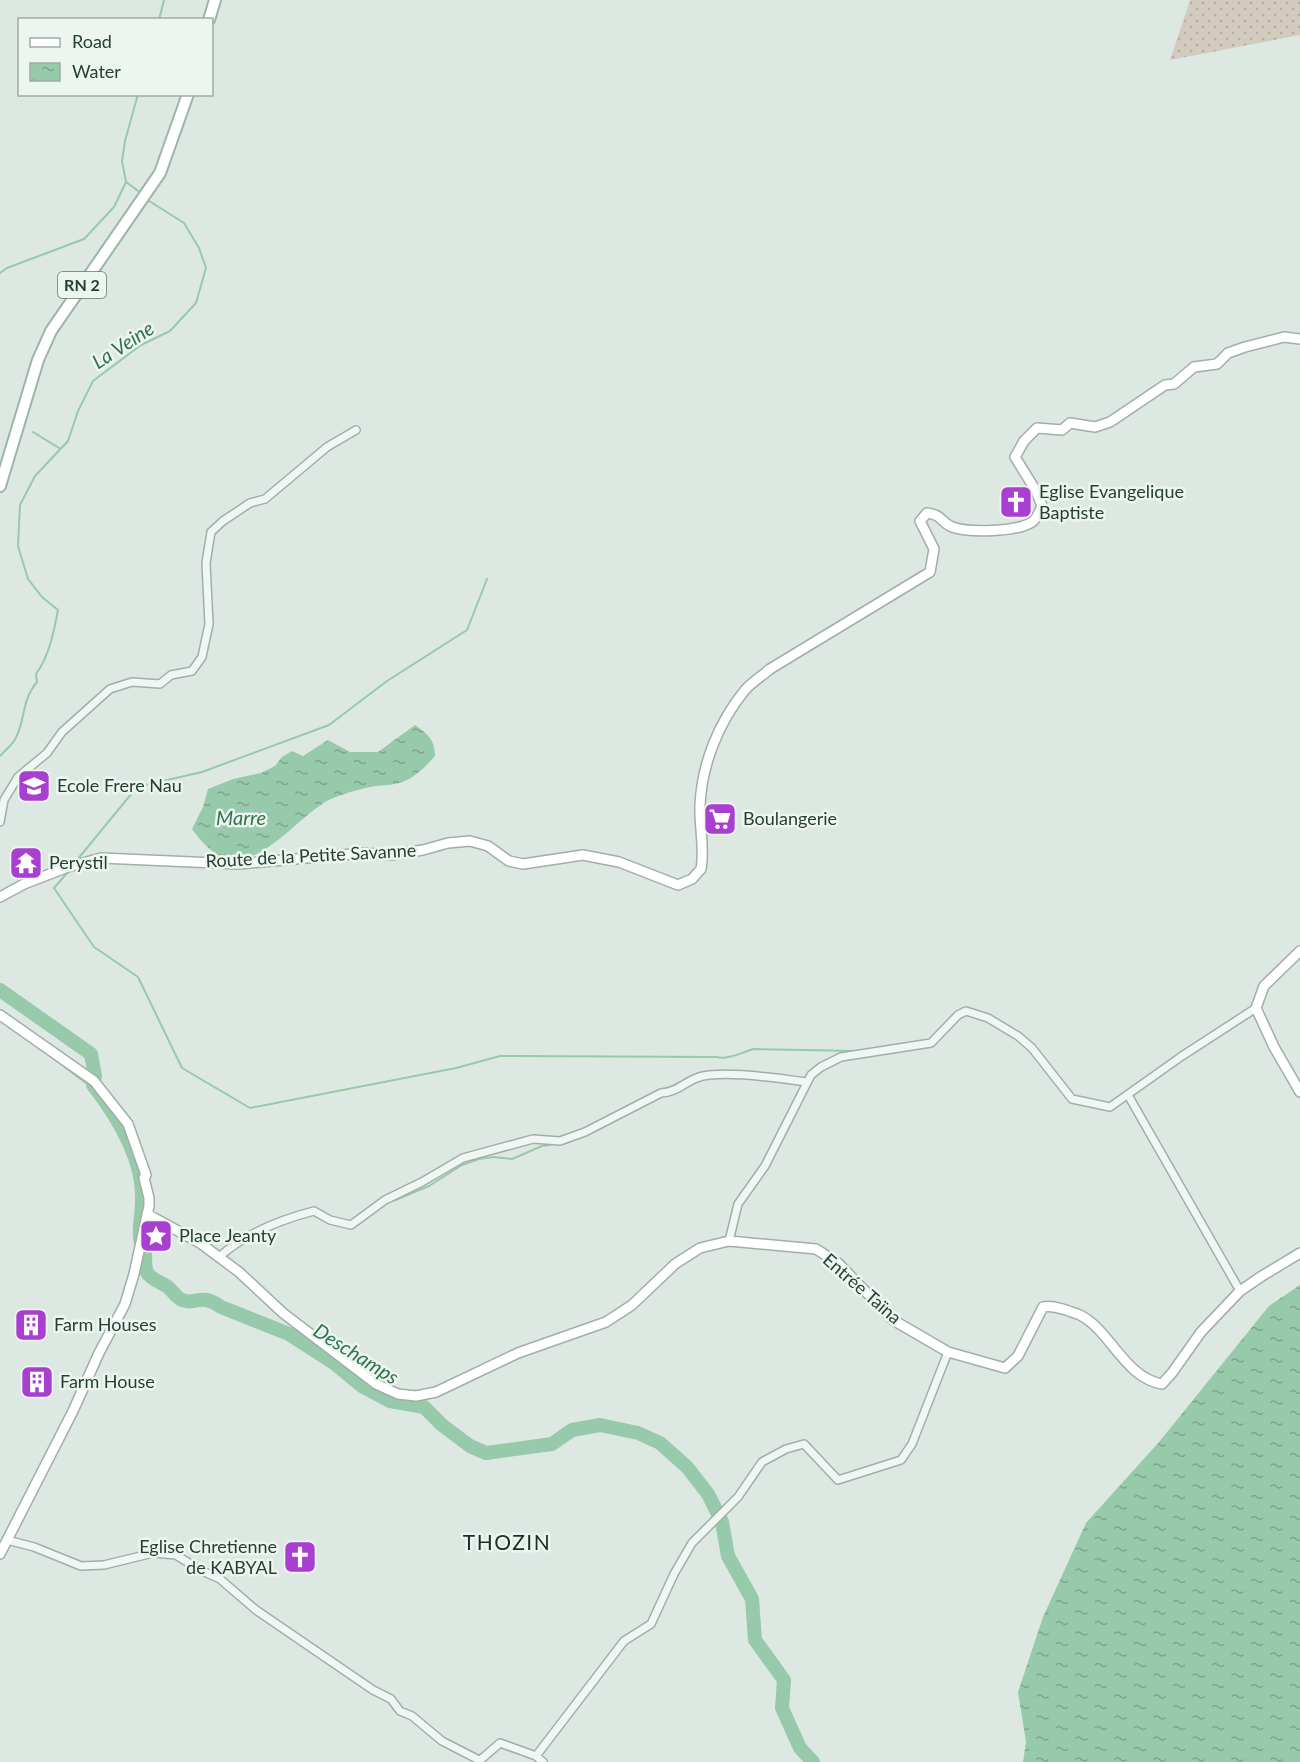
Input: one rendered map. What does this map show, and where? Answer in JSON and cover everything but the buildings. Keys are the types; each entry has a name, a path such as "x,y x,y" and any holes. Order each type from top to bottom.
{"main road":[{"path":"210,18 215,0"},
{"name":"RN 2","path":"0,486 38,360 51,331 160,173 187,96"}],"street":[{"name":"Route de la Petite Savanne","path":"0,897 24,884 68,867 101,858 248,863 364,853 391,855 448,843 470,841 488,846 509,861 523,864 583,855 620,862 678,885 692,879 702,869 700,804 703,773 727,717 747,688 770,669 930,572 934,549 920,521 927,513 937,514 950,526 966,530 1020,528 1034,521 1042,506 1036,491 1015,457 1024,441 1037,428 1062,430 1070,423 1095,427 1110,422 1165,385 1174,384 1194,367 1216,364 1228,353 1245,347 1284,338 1300,339"},
{"path":"0,822 4,800 18,777 47,753 63,732 110,689 132,682 160,684 171,675 192,671 202,657 209,624 206,563 211,532 250,503 265,500 327,447 356,430"},
{"path":"729,1241 738,1204 765,1166 806,1082 821,1067 841,1058 931,1043 958,1014 966,1011 988,1018 1018,1036 1032,1048 1071,1099 1110,1107 1182,1056 1256,1008 1264,986 1300,951"},
{"path":"1256,1008 1274,1047 1300,1092"},
{"path":"0,1015 94,1081 128,1124 146,1175 144,1178 149,1198 134,1274 125,1304 99,1353 74,1411 0,1554"},
{"path":"219,1257 250,1234 315,1211 330,1220 351,1225 385,1200 463,1158 533,1139 560,1141 585,1132 704,1075 755,1076 806,1082"},
{"path":"1128,1095 1240,1291"},
{"name":"Entrée Taïna","path":"147,1214 190,1236 219,1257 283,1312 376,1384 398,1394 416,1396 436,1392 518,1353 606,1322 633,1305 675,1264 700,1248 729,1241 816,1249 838,1263 893,1320 948,1352 1005,1368 1018,1356 1043,1307 1051,1305 1081,1315 1121,1357 1151,1382 1162,1384 1201,1332 1240,1291 1300,1253"},
{"path":"536,1756 624,1641 651,1624 674,1574 692,1543 738,1497 762,1462 786,1449 804,1444 838,1480 901,1460 912,1444 948,1352"},
{"path":"7,1540 33,1547 81,1566 104,1566 153,1553 176,1555 220,1579 256,1610 373,1690 391,1699 400,1710 412,1716 442,1741 478,1761 500,1743 536,1756 543,1762"}],"shaded area":[{"path":"1190,0 1300,0 1300,35 1170,60"}],"water":[{"name":"Marre","path":"415,725 430,738 435,750 435,756 419,772 399,783 364,788 327,801 275,843 252,856 232,860 218,855 206,846 192,829 203,807 208,789 233,779 261,773 275,766 282,757 292,751 303,756 328,740 350,752 378,752"},
{"path":"1300,1285 1300,1762 1023,1762 1026,1742 1018,1692 1043,1617 1086,1523 1159,1442 1269,1306"}],"waterway":[{"path":"160,18 164,0"},
{"path":"0,273 7,268 84,239 114,207 126,182 122,161 137,96"},
{"name":"La Veine","path":"126,182 141,193"},
{"name":"La Veine","path":"0,756 18,734 25,705 37,682 36,674 50,643 58,610 42,597 28,579 18,546 20,505 35,476 68,441 78,411 93,381 141,345 170,331 196,303 206,268 199,248 184,223 146,199"},
{"path":"33,432 59,448"},
{"path":"77,860 137,787 202,772 329,725 387,681 467,630 487,579"},
{"path":"68,872 54,888 94,947 138,977 182,1068 250,1108 456,1068 500,1056 721,1058 754,1049 856,1051"},
{"name":"Deschamps","path":"0,990 91,1054 95,1076 93,1085 120,1125 139,1170 142,1201 140,1237 145,1254 146,1271 180,1299 191,1302 208,1300 289,1334 334,1363 362,1386 390,1401 424,1407 442,1425 470,1446 486,1453 552,1444 572,1430 600,1425 638,1433 660,1443 687,1467 708,1494 722,1522 728,1556 752,1599 755,1640 784,1680 782,1708 800,1748 813,1762"},
{"path":"49,1055 99,1093"},
{"path":"393,1201 429,1186 462,1165 493,1157 512,1159 542,1146 550,1145"}],"place":[{"name":"Eglise Evangelique Baptiste","path":"1016,502"},
{"name":"Ecole Frere Nau","path":"34,786"},
{"name":"Boulangerie","path":"720,819"},
{"name":"Perystil","path":"26,863"},
{"name":"Place Jeanty","path":"156,1236"},
{"name":"Farm Houses","path":"31,1325"},
{"name":"Farm House","path":"37,1382"},
{"name":"Eglise Chretienne de KABYAL","path":"300,1557"}],"district":[{"name":"THOZIN","path":"507,1543"}]}
